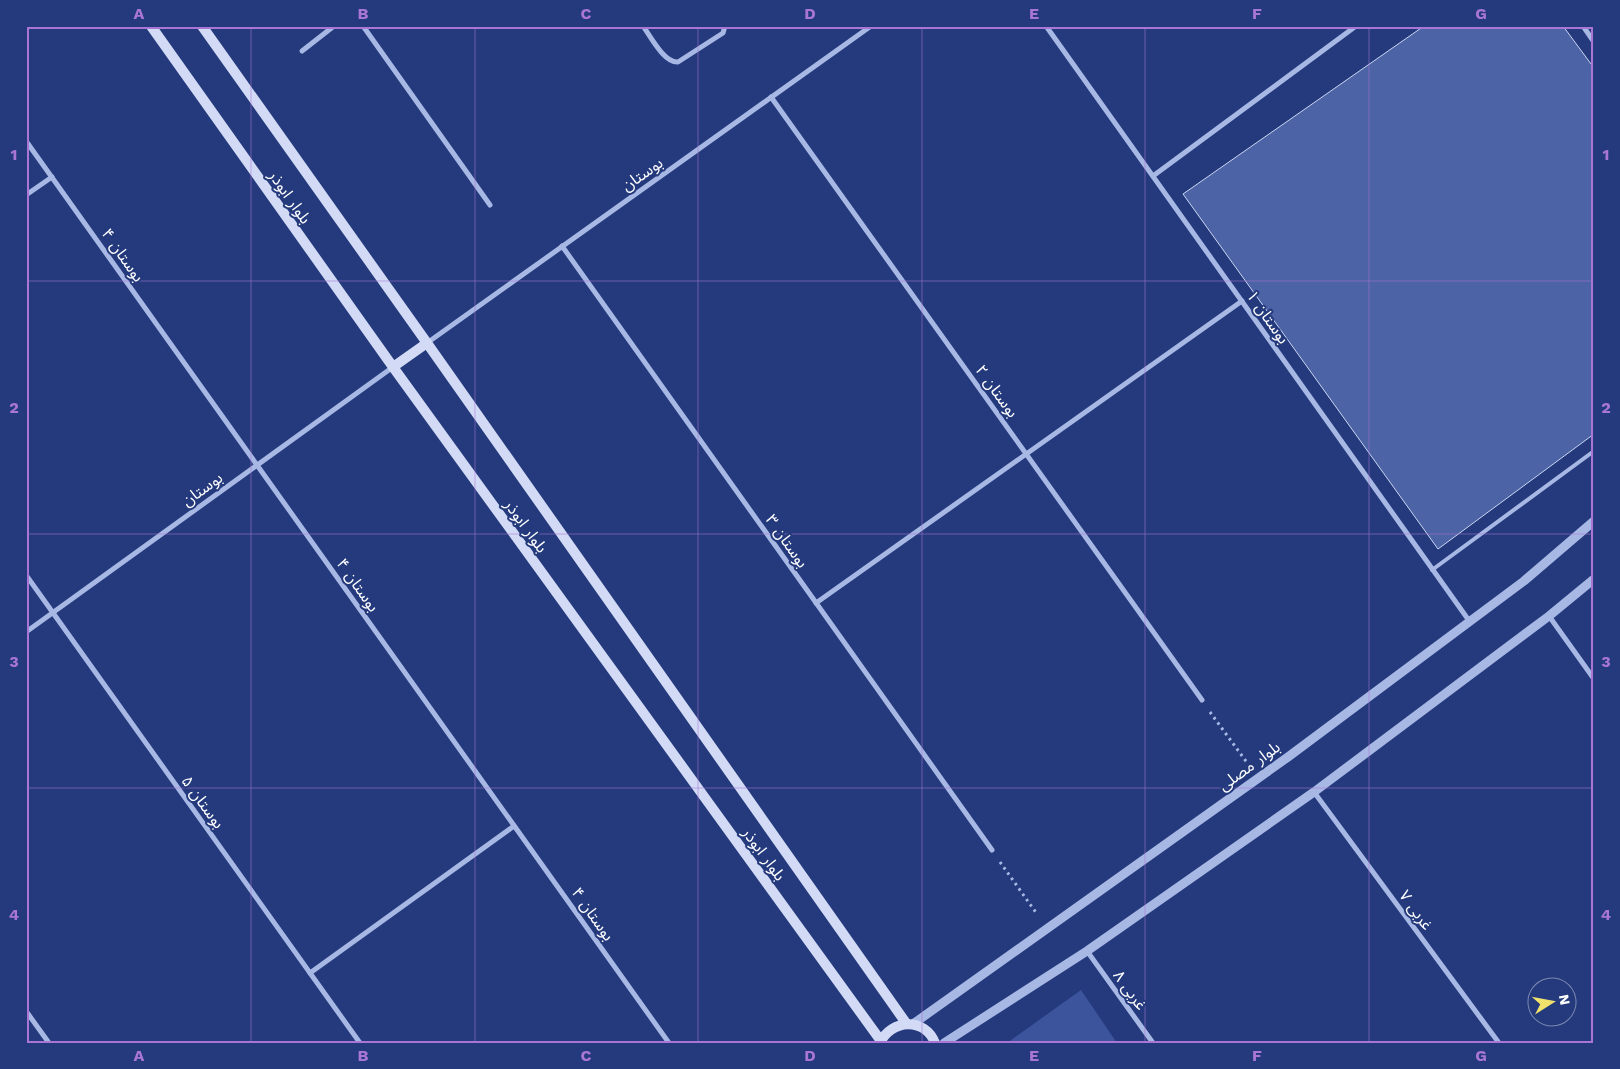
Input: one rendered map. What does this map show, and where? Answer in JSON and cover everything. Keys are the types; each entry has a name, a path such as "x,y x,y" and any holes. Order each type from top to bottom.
{"main road":[{"name":"بلوار ابوذر","path":"151,26 393,367 880,1042"},
{"name":"بلوار ابوذر","path":"202,26 909,1024 921,1027 928,1032 935,1043"},
{"path":"393,367 427,343"},
{"path":"880,1042 886,1032 896,1026 909,1024"}],"street":[{"path":"302,51 334,26"},
{"path":"364,26 490,204"},
{"path":"643,26 666,59 673,62 678,62 723,33 725,26"},
{"name":"بوستان","path":"427,343 871,26"},
{"name":"بوستان ۱","path":"1046,26 1470,622"},
{"path":"1153,176 1356,26"},
{"path":"1583,26 1594,42"},
{"name":"بوستان ۲","path":"771,97 1202,700"},
{"name":"بوستان ۴","path":"26,141 669,1043"},
{"path":"26,195 52,177"},
{"name":"بوستان ۳","path":"562,246 992,850"},
{"path":"816,603 1242,302"},
{"name":"بوستان","path":"26,632 393,367"},
{"name":"بلوار مصلی","path":"909,1024 1048,928 1258,778 1524,581 1594,521"},
{"name":"بوستان ۵","path":"26,575 360,1043"},
{"path":"944,1043 1087,951 1314,792 1549,616 1594,579"},
{"path":"1549,616 1594,679"},
{"name":"۷ غربی","path":"1314,792 1499,1043"},
{"path":"310,973 514,826"},
{"name":"۸ غربی","path":"1087,951 1153,1043"},
{"path":"26,1010 49,1043"}],"lane":[{"path":"1432,570 1594,450"}],"path":[{"path":"1202,700 1258,778"},
{"path":"992,850 1048,928"}],"shaded area":[{"path":"1081,990 1117,1043 1007,1043"}],"building":[{"path":"1424,26 1563,26 1594,68 1594,434 1438,549 1183,194"}]}
